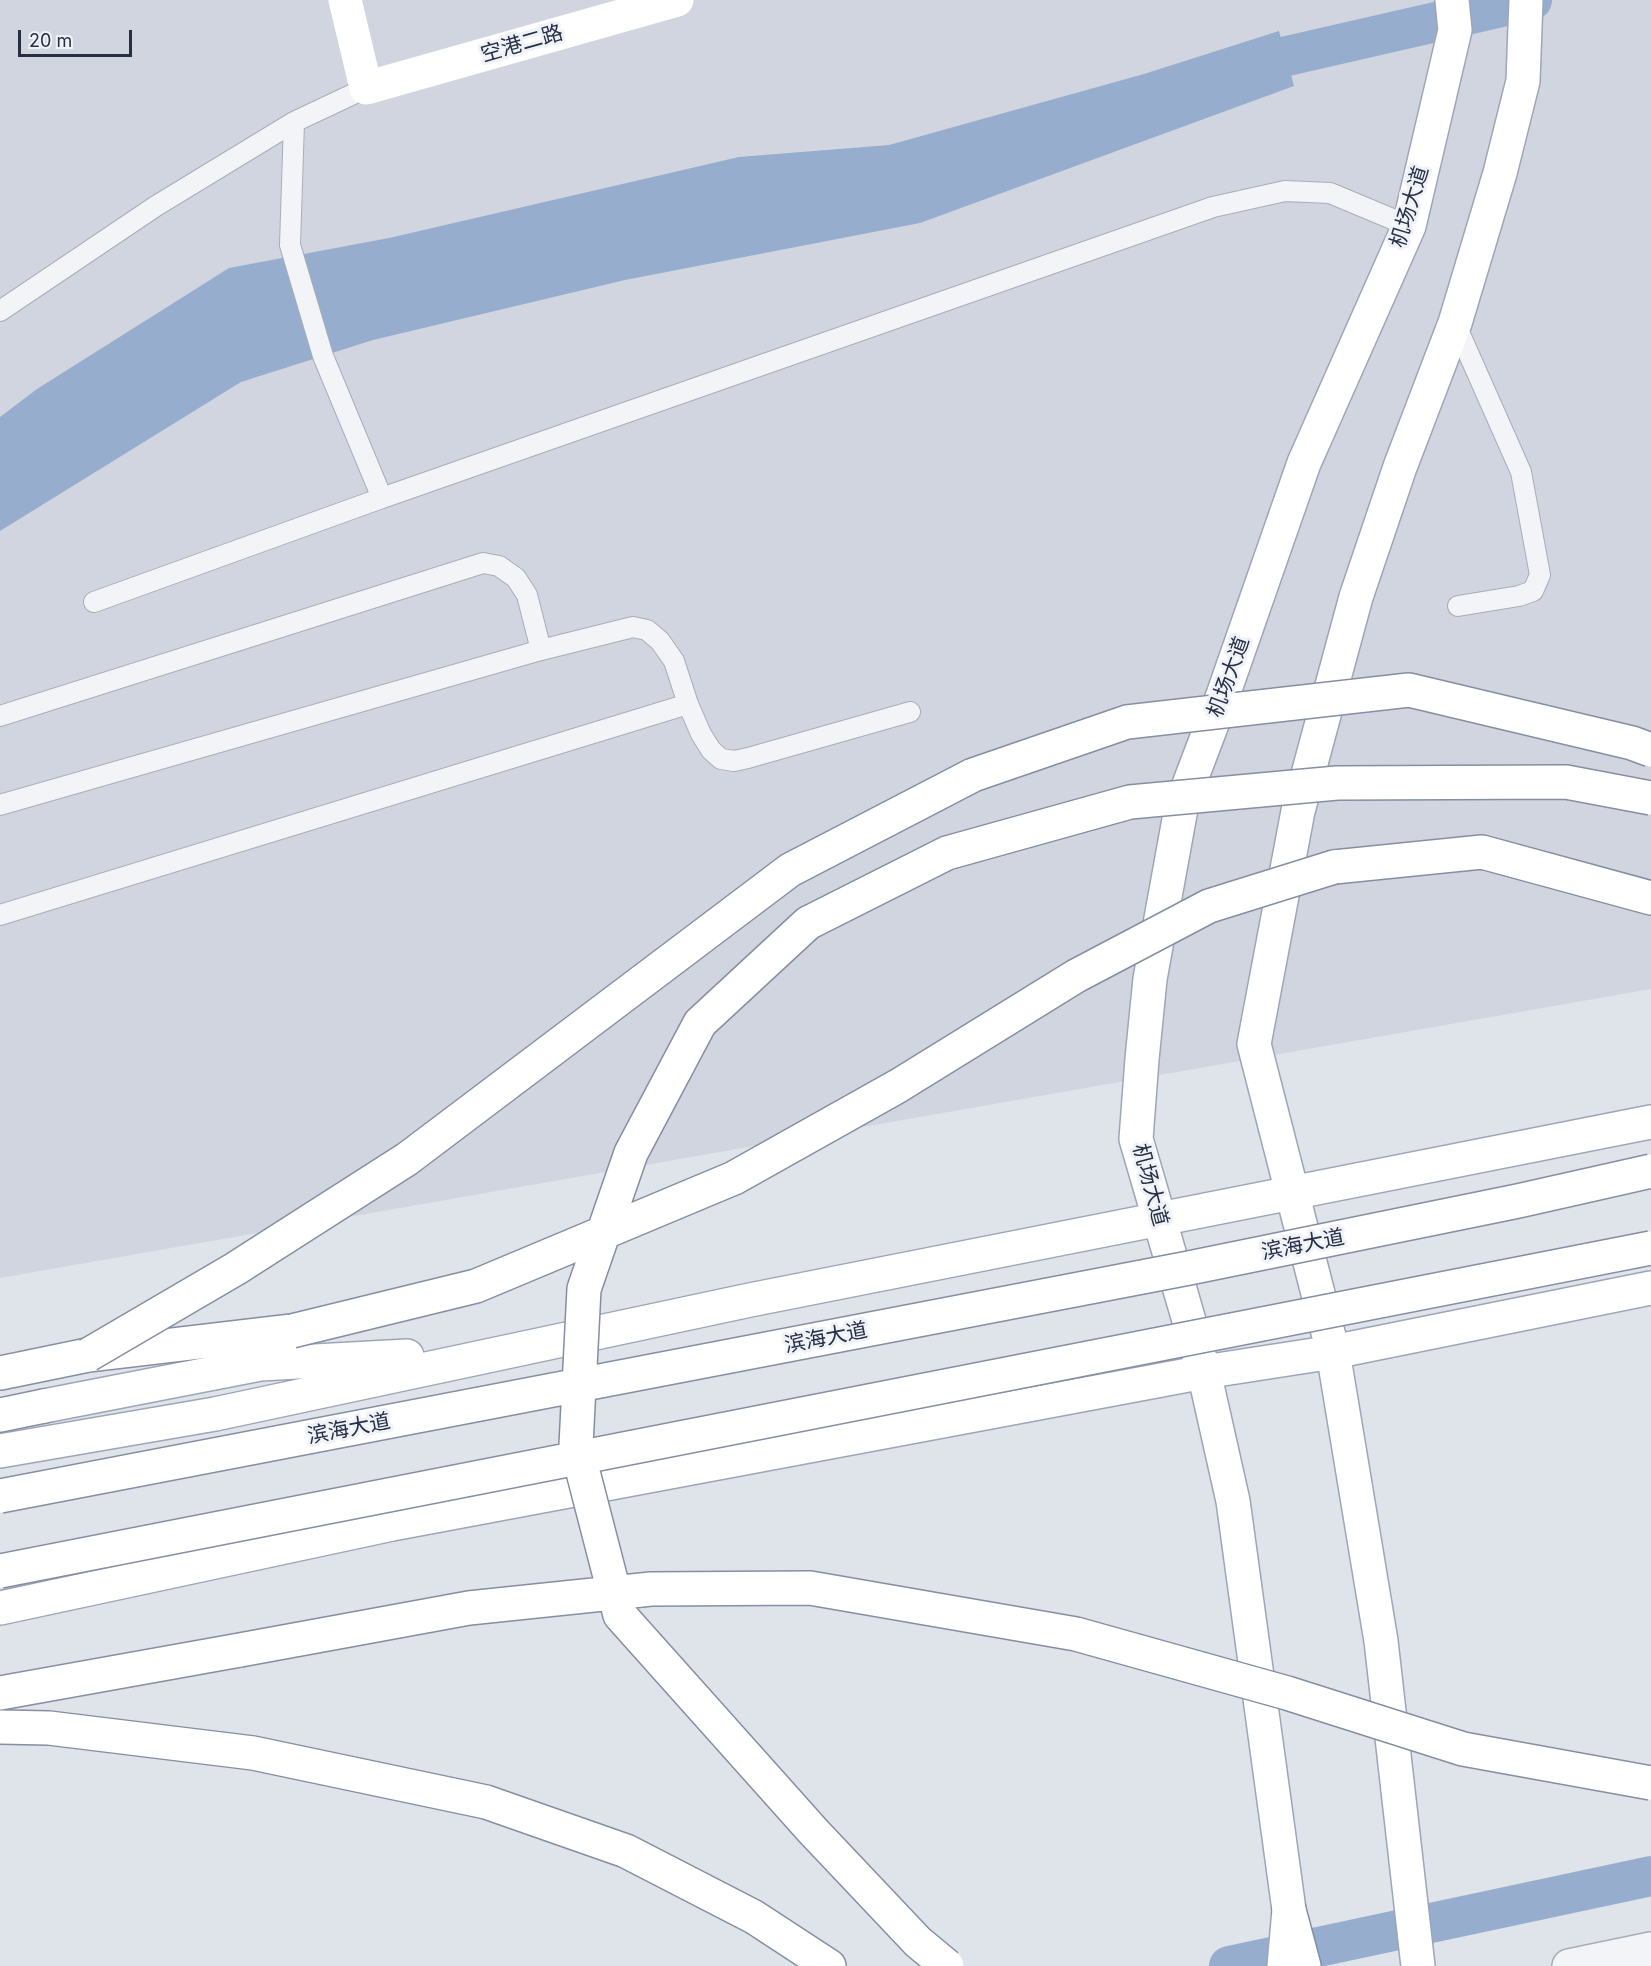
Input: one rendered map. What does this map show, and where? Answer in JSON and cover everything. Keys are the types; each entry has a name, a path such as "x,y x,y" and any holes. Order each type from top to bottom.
{"main road":[{"path":"345,0 366,88"},
{"name":"空港二路","path":"366,88 677,0"},
{"name":"机场大道","path":"1290,1921 1233,1501 1204,1372 1136,1139 1150,980 1182,803 1224,695 1304,463 1409,226 1455,30 1452,0"},
{"path":"1417,1959 1381,1641 1333,1352 1254,1044 1298,812 1356,597 1400,467 1455,323 1500,173 1523,81 1526,0"},
{"path":"88,1355 235,1269 407,1159 790,870 973,775 1127,722 1409,690 1632,743 1651,750"},
{"path":"947,1966 918,1942 805,1823 620,1616 576,1445 584,1289 631,1153 700,1023 808,923 947,853 1130,802 1336,783 1566,782 1651,798"},
{"path":"0,1373 88,1355 292,1331 476,1286 734,1178 898,1086 1076,976 1209,906 1334,867 1482,852 1651,898"},
{"path":"0,1451 215,1414 762,1297 1651,1122"},
{"name":"滨海大道","path":"0,1496 1189,1268 1518,1201 1651,1171"},
{"path":"0,1571 1651,1248"},
{"path":"0,1608 392,1524 1204,1372 1333,1352 1651,1288"},
{"path":"0,1415 260,1364 514,1350"},
{"path":"0,1693 469,1608 651,1589 810,1588 1076,1634 1287,1693 1463,1749 1651,1783"},
{"path":"0,1727 49,1728 253,1753 486,1802 626,1851 754,1917 829,1966"},
{"path":"1284,1966 1290,1921"},
{"path":"1290,1921 1304,1966"}],"street":[{"path":"1569,1966 1651,1949"}],"lane":[{"path":"0,311 156,206 294,122 366,88"},
{"path":"294,122 290,245 323,356 382,498"},
{"path":"93,602 382,498 1213,207 1286,191 1330,193 1409,226"},
{"path":"1455,323 1521,472 1540,575 1533,591 1458,606"},
{"path":"0,716 483,563 499,566 516,578 527,595 541,650"},
{"path":"0,805 541,650 633,627 647,630 660,641 674,660 688,704 701,734 711,750 721,759 734,761 910,712"},
{"path":"0,915 688,704"}],"shaded area":[{"path":"0,0 1651,0 1651,989 0,1278"}],"water":[{"path":"1279,31 1294,86 920,223 625,280 373,340 241,382 0,531 0,417 37,389 229,268 389,238 739,157 889,145 1144,74"}],"waterway":[{"path":"1261,62 1532,0"},
{"path":"1229,1966 1651,1876"}]}
